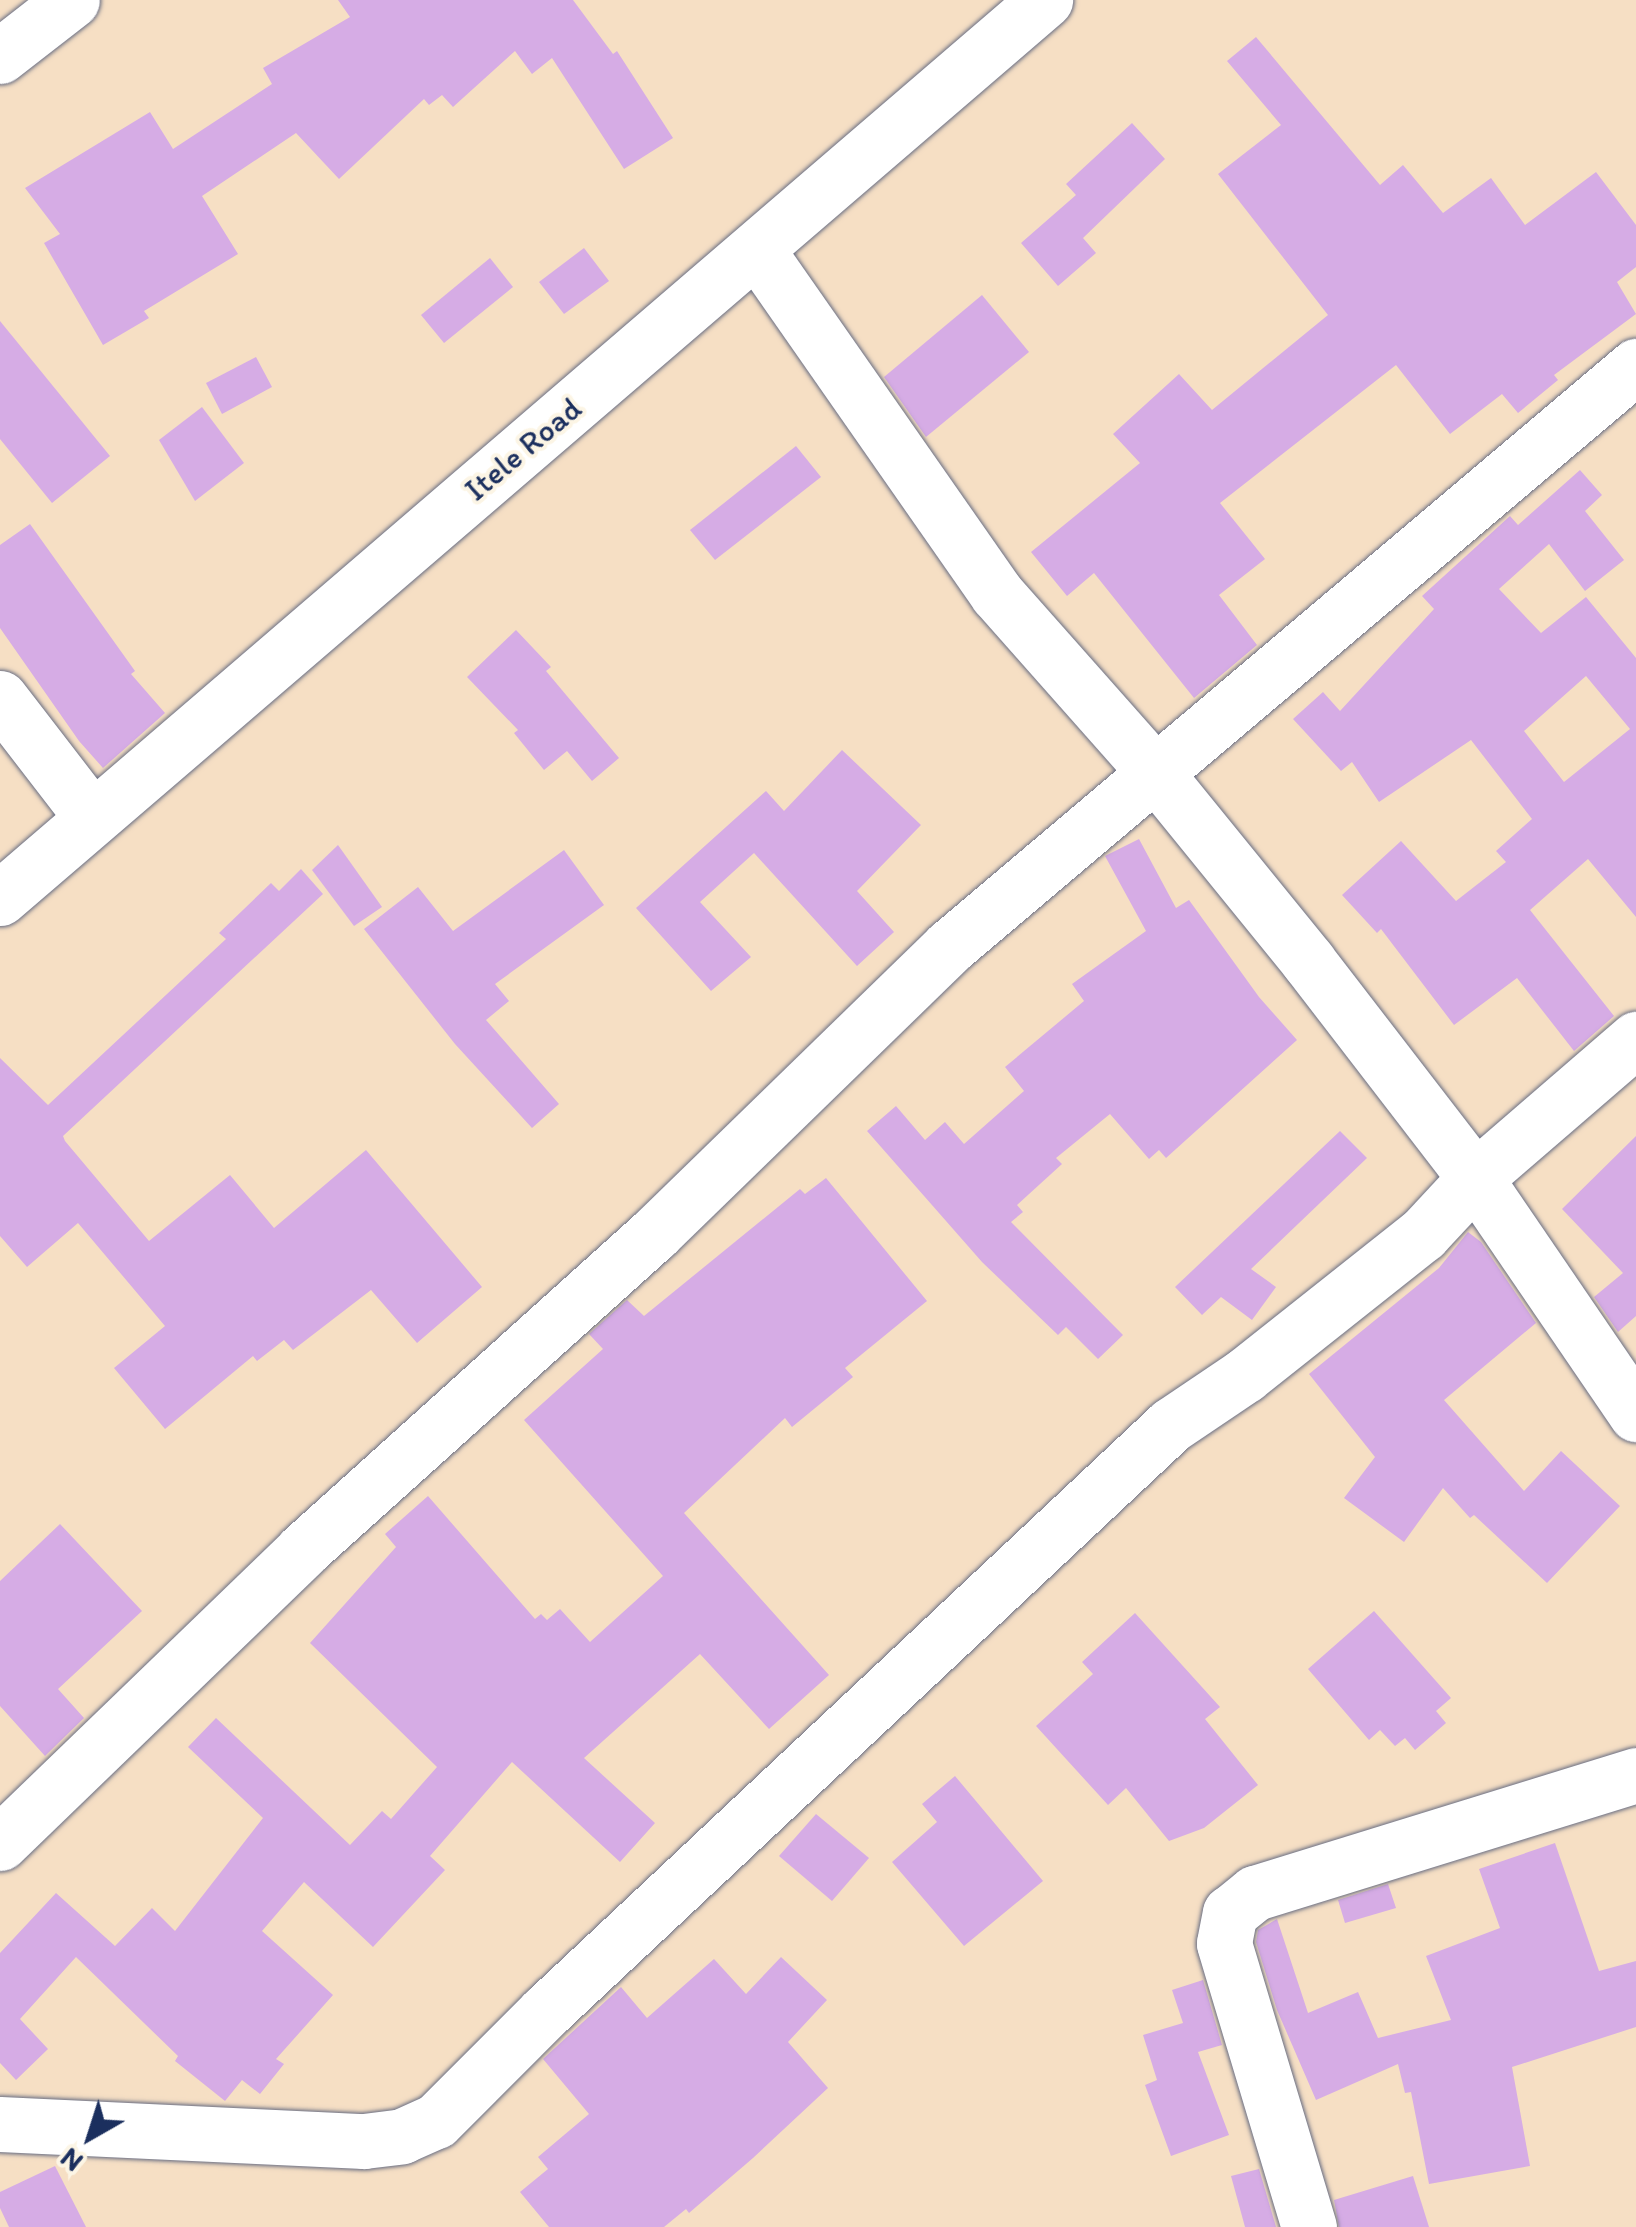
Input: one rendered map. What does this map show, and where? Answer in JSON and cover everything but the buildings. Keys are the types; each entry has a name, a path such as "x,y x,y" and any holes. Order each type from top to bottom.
{"street":[{"path":"0,56 72,0"},
{"name":"Itele Road","path":"0,898 1046,0"},
{"path":"757,250 997,594 1157,775 1308,961 1475,1178 1636,1414"},
{"path":"0,1843 302,1550 655,1233 950,947 1636,366"},
{"path":"0,698 91,816"},
{"path":"0,2124 364,2141 402,2136 436,2120 545,2012 1171,1425 1244,1375 1424,1234 1475,1178 1636,1038"},
{"path":"1308,2227 1224,1943 1230,1913 1255,1893 1636,1775"}]}
